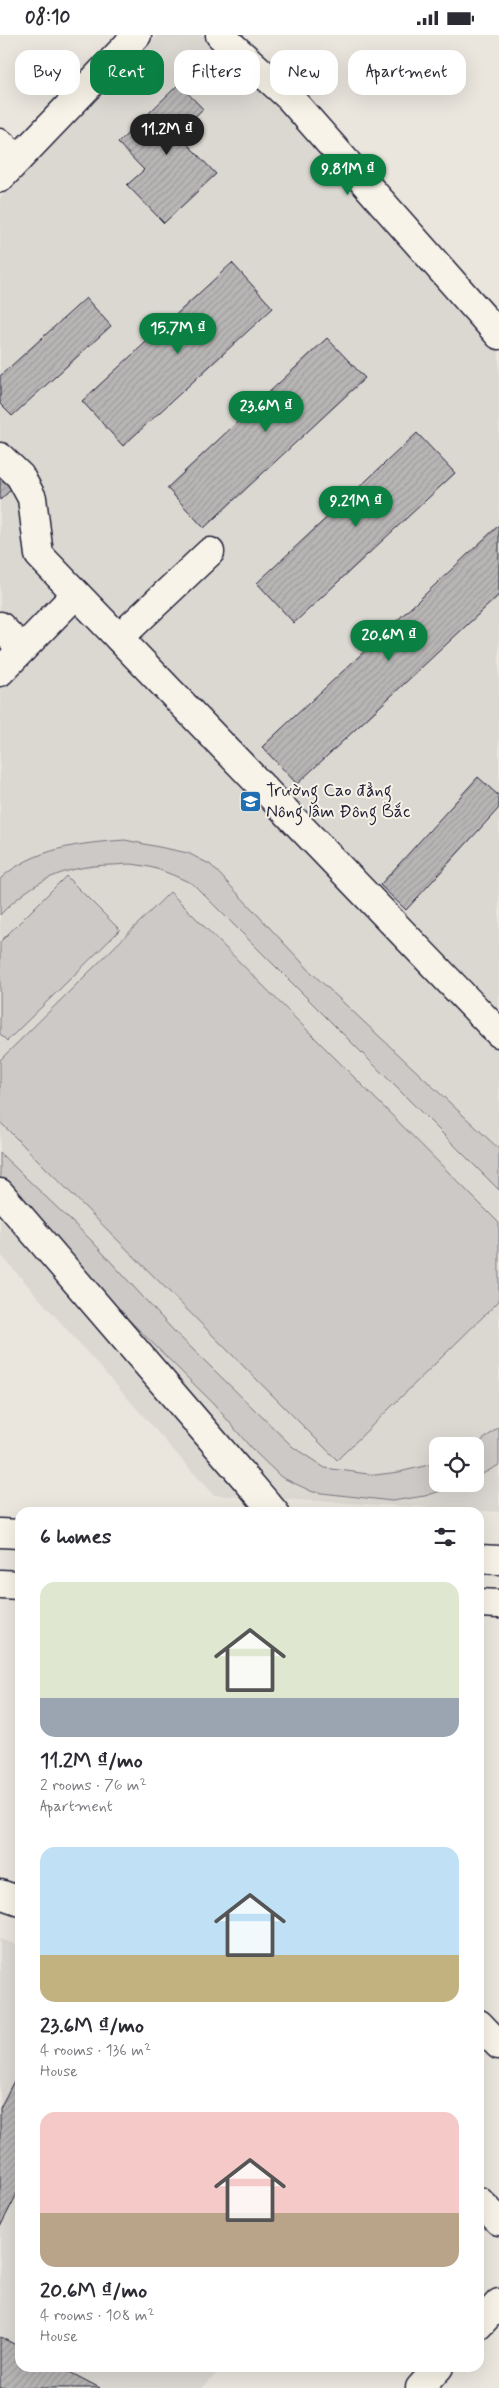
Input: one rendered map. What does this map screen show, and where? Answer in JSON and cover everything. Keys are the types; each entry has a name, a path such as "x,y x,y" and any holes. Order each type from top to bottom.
{"main road":[{"path":"6,160 137,35"},
{"path":"220,35 289,97 499,335"},
{"path":"0,457 20,477 32,498 39,555 499,1033"},
{"path":"119,639 210,553"},
{"path":"0,672 76,594"},
{"path":"0,626 22,649"},
{"path":"0,1193 270,1507"},
{"path":"484,1559 499,1559"},
{"path":"0,1584 15,1585"},
{"path":"484,1603 499,1604"},
{"path":"0,1894 15,1899"},
{"path":"484,2029 499,2045"},
{"path":"484,2206 499,2221"},
{"path":"484,2320 499,2303"},
{"path":"420,2388 434,2372"}],"shaded area":[{"name":"Trường Cao đẳng Nông lâm Đông Bắc","path":"157,35 215,35 229,50 174,50 174,95 260,95 260,85 499,348 499,1512 484,1511 484,1507 415,1507 213,1495 0,1254 0,198 99,95 164,95 164,50 143,50"},
{"path":"125,840 188,853 211,865 312,973 499,1149 499,1190 193,884 159,870 135,864 78,868 64,872 37,885 24,893 0,915 0,879 28,860 75,845"},
{"path":"66,876 120,930 7,1041 0,1034 0,942"},
{"path":"170,892 499,1223 499,1301 337,1460 0,1122 0,1060"},
{"path":"0,1153 91,1240 173,1330 293,1447 325,1468 375,1475 429,1465 429,1492 438,1492 392,1501 313,1492 281,1477 251,1448 214,1404 0,1192"},
{"path":"499,1427 499,1465 484,1473 484,1439"},
{"path":"0,1939 15,1944 15,2372 218,2372 202,2388 0,2388"}],"building":[{"path":"174,89 174,95 190,95 203,109 177,133 216,174 164,223 127,185 144,170 118,143"},
{"path":"232,263 273,308 123,446 82,401"},
{"path":"86,298 111,326 12,416 0,404 0,376"},
{"path":"327,338 365,378 204,528 167,488"},
{"path":"417,433 455,473 294,623 257,583"},
{"path":"0,469 16,485 0,500"},
{"path":"499,525 499,595 297,784 262,747"},
{"path":"478,777 499,796 499,808 406,910 380,885"},
{"path":"15,2079 15,2198 0,2227 0,2108"},
{"path":"0,2337 15,2344 15,2372 70,2372 100,2388 0,2388"}],"place":[{"name":"Trường Cao đẳng Nông lâm Đông Bắc","path":"250,801"}]}
